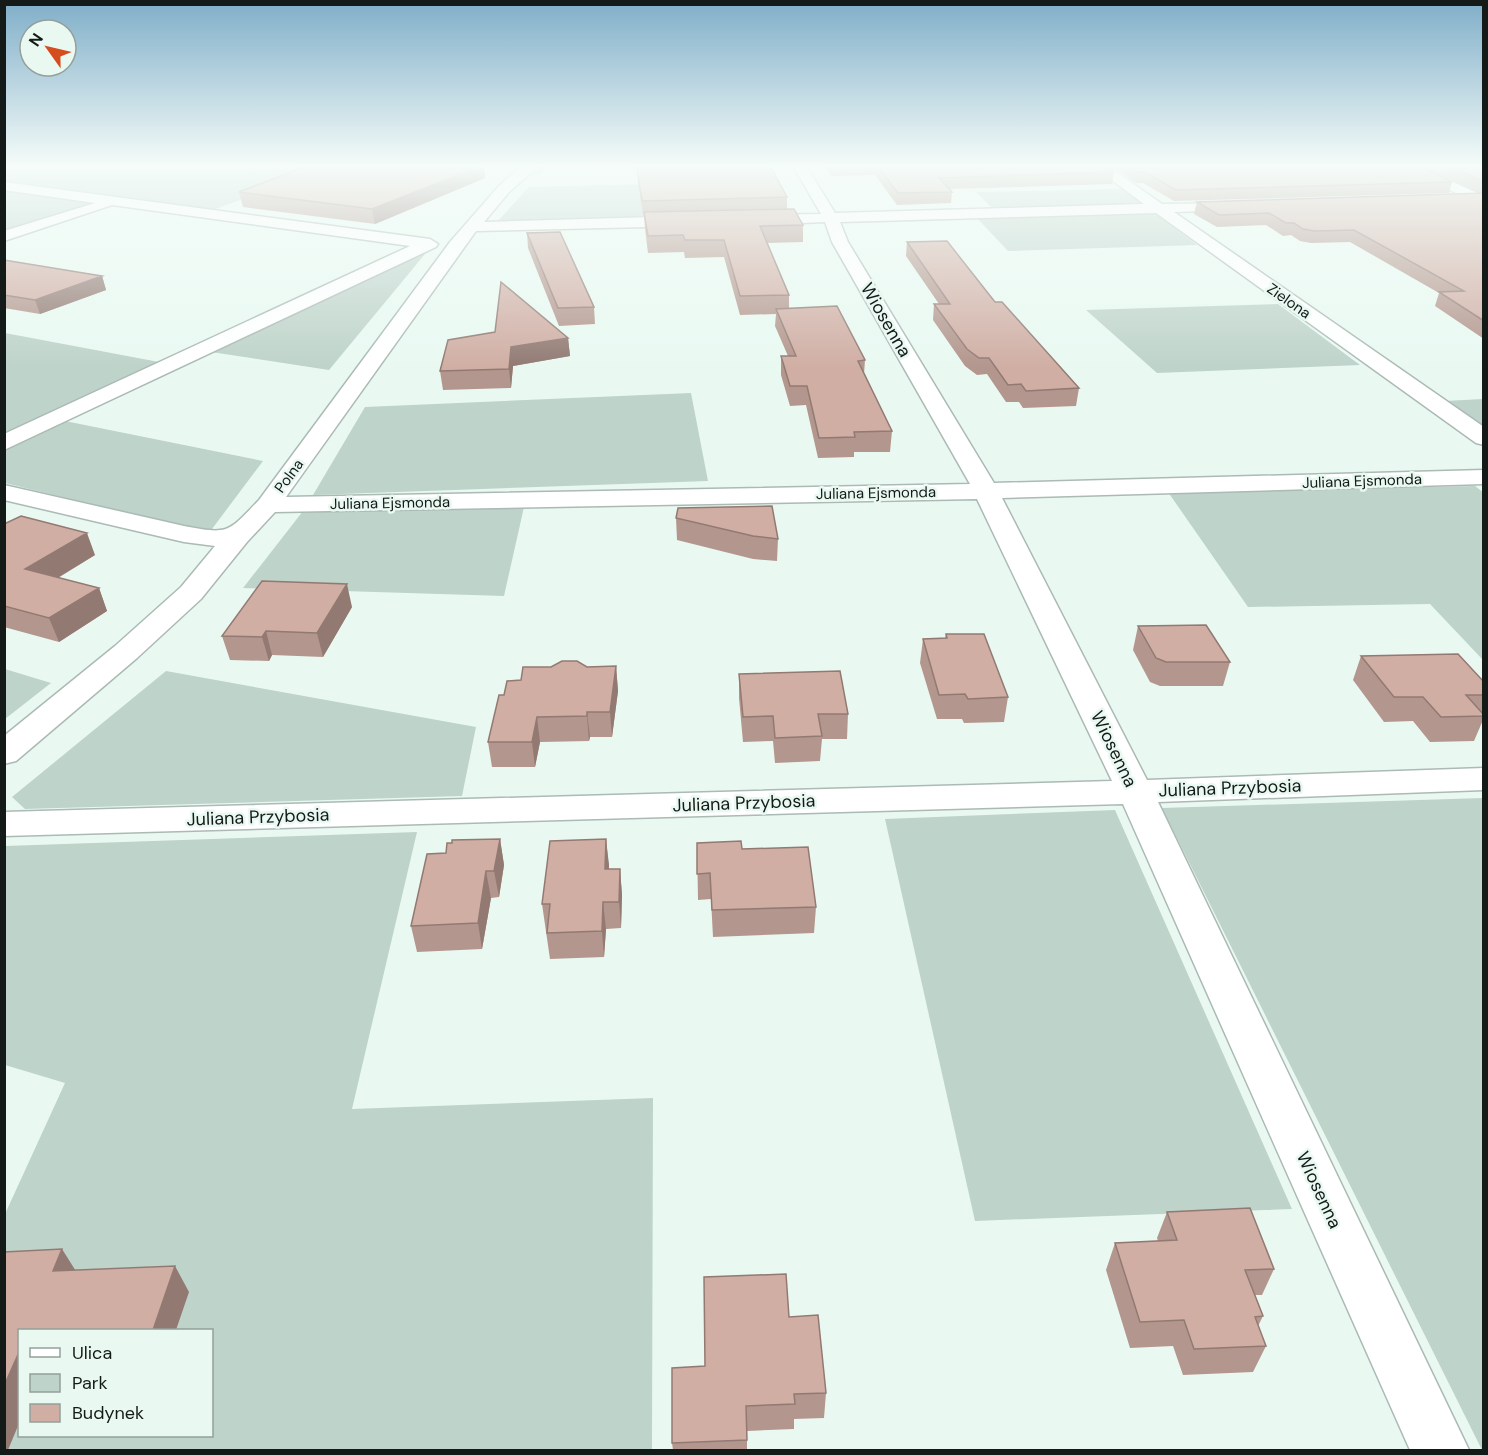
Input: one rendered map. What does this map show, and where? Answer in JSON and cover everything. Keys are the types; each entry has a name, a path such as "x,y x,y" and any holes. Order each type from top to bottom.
{"street":[{"path":"339,232 427,244 456,245"},
{"name":"Polna","path":"4,754 126,652 183,600 268,505 467,232"},
{"name":"Wiosenna","path":"836,232 986,491 1135,792 1440,1450"},
{"name":"Zielona","path":"1191,232 1484,438"},
{"path":"4,443 427,244"},
{"name":"Juliana Ejsmonda","path":"268,505 986,491 1484,477"},
{"path":"4,492 183,534 210,539 238,536"},
{"name":"Juliana Przybosia","path":"4,824 1135,792 1484,779"}],"green space":[{"path":"990,232 1180,232 1197,245 1008,251"},
{"path":"424,251 425,254 329,370 211,352"},
{"path":"1278,304 1360,365 1157,373 1086,310"},
{"path":"5,333 159,362 5,433"},
{"path":"691,393 708,481 313,495 365,407"},
{"path":"1483,399 1483,427 1445,401"},
{"path":"65,421 263,461 209,533 5,483 4,449"},
{"path":"1475,486 1484,493 1483,660 1430,604 1248,607 1168,492"},
{"path":"524,507 504,596 243,588 303,511"},
{"path":"4,669 51,683 5,719"},
{"path":"166,671 476,727 462,796 25,809 12,797"},
{"path":"1483,798 1484,1450 1482,1450 1162,808"},
{"path":"1115,810 1292,1209 975,1221 885,819"},
{"path":"417,832 352,1109 653,1098 652,1450 4,1450 5,1214 65,1083 5,1065 5,846"}],"building":[{"path":"560,232 594,307 558,308 527,233"},
{"path":"647,232 762,232 789,295 740,296 724,240 685,240 683,235 648,236"},
{"path":"1357,232 1484,232 1484,321 1439,292 1464,291"},
{"path":"947,241 995,302 1002,302 1079,388 1026,391 1021,384 1008,385 989,358 979,358 967,349 934,304 950,304 907,242"},
{"path":"4,260 102,276 35,300 4,295"},
{"path":"501,282 568,338 511,347 509,369 440,371 448,340 495,332"},
{"path":"837,306 865,360 858,361 892,431 854,432 855,437 819,438 807,386 790,386 781,356 796,356 776,309"},
{"path":"772,506 778,539 753,536 676,518 678,508"},
{"path":"21,516 87,533 25,569 99,588 49,618 4,606 4,524"},
{"path":"262,581 347,584 317,633 266,631 262,637 222,636"},
{"path":"1206,625 1230,662 1166,662 1156,658 1138,626"},
{"path":"946,634 984,634 1008,697 968,699 965,694 939,695 923,639 947,638"},
{"path":"1458,654 1484,682 1484,695 1466,695 1484,716 1441,717 1423,697 1394,697 1361,656"},
{"path":"562,661 577,661 587,667 616,666 610,712 587,712 587,716 537,717 532,742 488,742 499,695 504,695 507,681 521,680 523,667 551,667"},
{"path":"840,671 848,714 818,714 822,736 775,738 773,716 743,717 739,674"},
{"path":"500,839 494,871 486,871 478,923 411,926 427,854 446,853 447,843 452,843 452,840"},
{"path":"606,839 605,869 620,869 619,902 603,902 602,931 547,933 550,904 542,904 550,841"},
{"path":"741,841 742,849 808,847 816,907 712,910 710,873 697,874 697,843"},
{"path":"1250,1208 1274,1269 1245,1270 1263,1316 1255,1317 1266,1346 1194,1349 1184,1320 1140,1322 1115,1243 1177,1240 1167,1212"},
{"path":"62,1249 53,1271 175,1266 153,1329 18,1329 18,1354 4,1386 4,1252"},
{"path":"786,1274 789,1317 818,1315 826,1393 794,1394 795,1404 746,1406 747,1440 672,1443 672,1368 705,1366 704,1277"}]}
